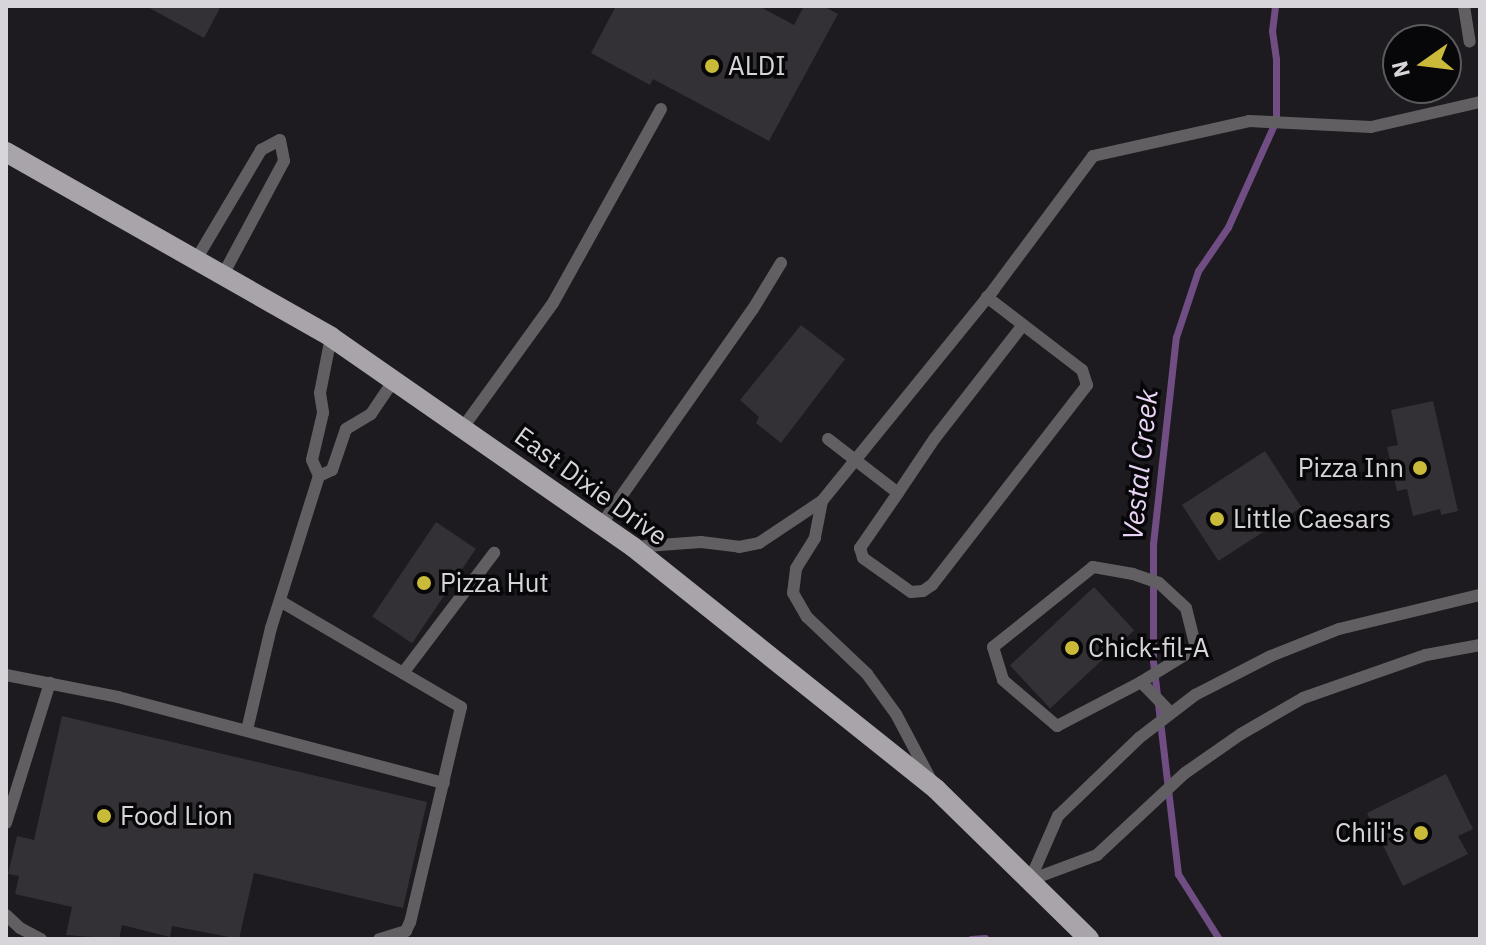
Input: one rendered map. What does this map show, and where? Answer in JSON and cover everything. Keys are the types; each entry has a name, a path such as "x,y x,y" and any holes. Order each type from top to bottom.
{"main road":[{"name":"East Dixie Drive","path":"6,152 224,273 331,337 464,426 633,547 936,789 1089,939"}],"lane":[{"path":"1464,6 1470,42"},
{"path":"633,547 701,542 739,547 759,543 822,501 987,297 1093,156 1249,121 1371,127 1480,102"},
{"path":"464,426 553,303 661,109"},
{"path":"197,258 261,150 280,140 284,161 224,273"},
{"path":"601,525 753,309 781,263"},
{"path":"987,297 1082,370 1087,385 932,585 916,594 860,554 860,548 935,438 1023,325"},
{"path":"247,730 280,601 319,476 312,460 323,413 320,393 331,337"},
{"path":"319,476 332,470 346,429 371,414 393,381"},
{"path":"828,439 898,493"},
{"path":"822,501 815,538 796,569 793,593 807,617 867,674 896,714 936,789"},
{"path":"403,673 494,553"},
{"path":"1093,567 1133,574 1159,583 1186,608 1196,648 1141,682 1057,726 1003,680 993,647 1093,567"},
{"path":"1030,880 1058,816 1139,738 1195,695 1271,656 1339,629 1480,595"},
{"path":"280,601 461,707 410,922 406,931 379,939"},
{"path":"1030,880 1097,855 1185,773 1303,698 1426,655 1480,645"},
{"path":"6,675 247,730 444,783"},
{"path":"1141,682 1171,713"},
{"path":"6,823 50,683"},
{"path":"6,915 20,928 41,939"}],"building":[{"path":"146,6 221,6 204,38"},
{"name":"ALDI","path":"616,6 759,6 794,25 804,6 823,6 838,14 769,141 653,79 650,85 591,53"},
{"path":"801,325 845,359 781,443 756,423 759,417 740,400"},
{"name":"Pizza Inn","path":"1433,401 1458,511 1441,515 1440,509 1413,516 1407,489 1397,491 1387,447 1398,445 1391,410"},
{"path":"1265,451 1301,507 1218,561 1182,505"},
{"name":"Pizza Hut","path":"436,522 476,549 412,643 372,617"},
{"name":"Chick-fil-A","path":"1094,587 1134,630 1050,709 1010,665"},
{"path":"62,716 427,802 403,908 254,873 239,939 172,926 170,937 122,925 119,939 66,935 72,907 15,894 19,876 8,874 17,836 34,840"},
{"name":"Chili's","path":"1446,774 1473,829 1458,836 1468,854 1403,886 1367,813"}],"waterway":[{"name":"Vestal Creek","path":"1219,939 1178,874 1153,661 1153,544 1176,337 1198,271 1228,227 1276,120 1276,59 1272,31 1275,6"},
{"path":"971,939 985,938"}],"place":[{"name":"ALDI","path":"712,66"},
{"name":"Pizza Inn","path":"1420,468"},
{"name":"Little Caesars","path":"1217,519"},
{"name":"Pizza Hut","path":"424,583"},
{"name":"Chick-fil-A","path":"1072,648"},
{"name":"Food Lion","path":"104,816"},
{"name":"Chili's","path":"1421,833"}]}
